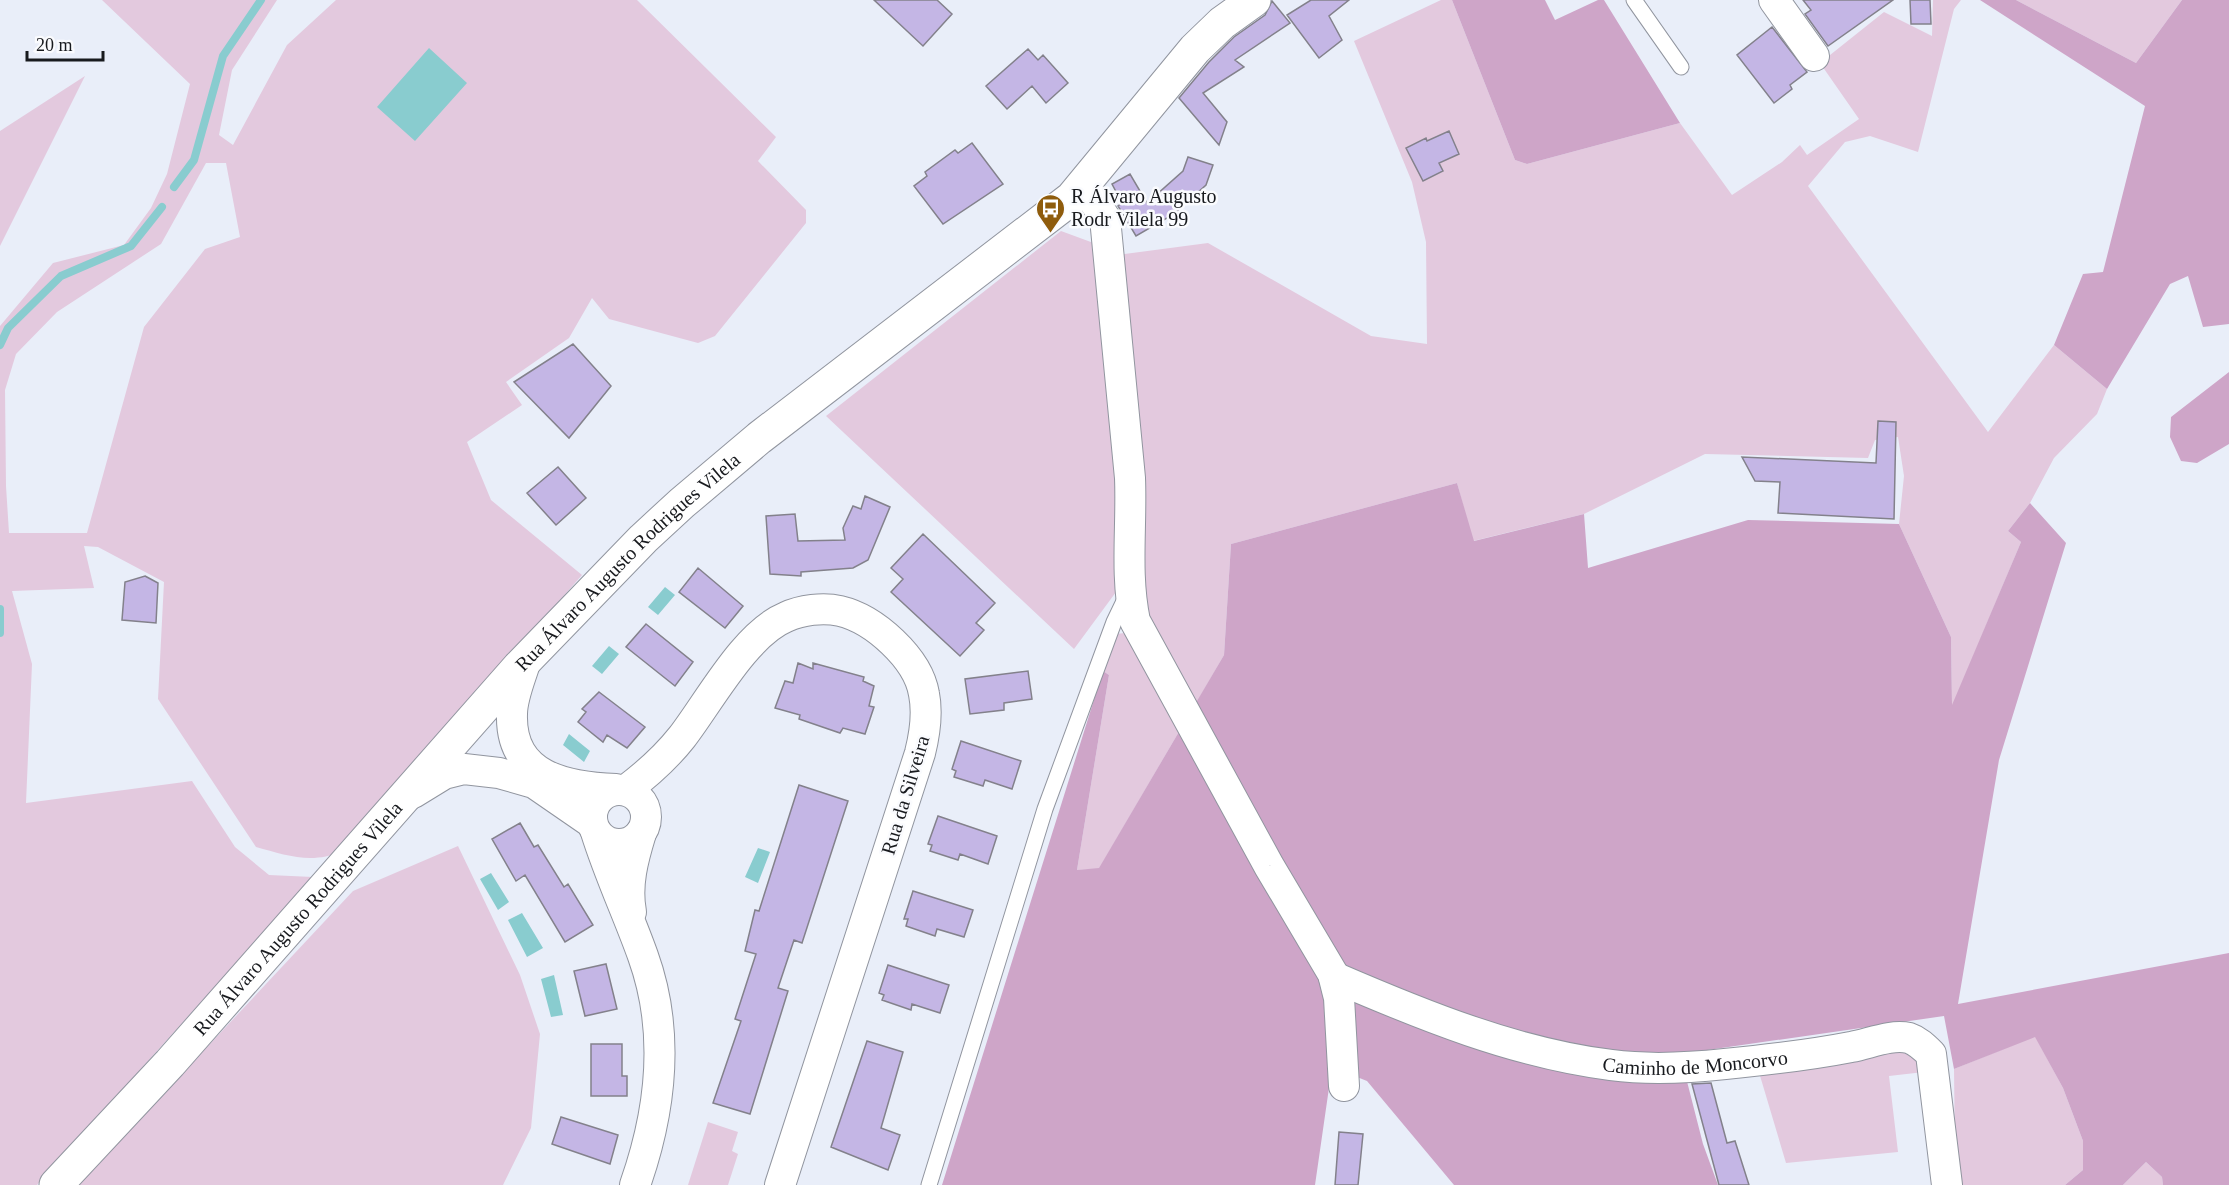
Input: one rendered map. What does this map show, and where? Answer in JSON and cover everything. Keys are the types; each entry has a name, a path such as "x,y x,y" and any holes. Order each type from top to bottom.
{"main road":[{"name":"Rua Álvaro Augusto Rodrigues Vilela","path":"56,1185 170,1063 526,660 682,503 759,438 1072,198 1195,49 1222,23 1254,0"}],"street":[{"path":"1774,0 1814,56"},
{"path":"1083,184 1105,218 1130,478 1132,519 1129,592 1135,621 1177,701 1334,977 1339,998 1344,1086"},
{"name":"Rua da Silveira","path":"635,1185 655,1119 659,1061 658,1027 653,994 633,930 606,867 591,813 599,797 621,789 653,767 681,738 753,641 785,617 804,611 837,610 853,615 870,625 900,650 916,673 924,692 925,731 920,753 780,1185"},
{"path":"513,736 505,727 496,725 465,730 463,747 466,759 474,767 534,783 594,827 602,838 618,844 627,843 644,825 641,801 621,789 582,788 563,783 536,769 519,753 513,736 511,712 526,660"},
{"name":"Rua da Silveira","path":"633,930 629,899 632,861 644,825 681,738"},
{"path":"403,799 444,774 464,769 499,773"},
{"name":"Caminho de Moncorvo","path":"1334,977 1408,1008 1489,1036 1567,1058 1613,1065 1652,1067 1724,1064 1849,1048 1895,1037 1908,1038 1918,1042 1931,1054 1947,1185"}],"lane":[{"path":"1634,0 1681,67"},
{"path":"929,1185 1045,809 1114,622 1129,592"}],"shaded area":[{"path":"102,0 277,0 232,70 219,135 233,145 287,45 336,0 637,0 776,137 758,161 806,210 806,223 715,336 698,343 609,319 592,298 569,338 506,382 522,405 467,442 491,500 582,575 341,851 309,858 256,847 158,699 164,582 98,547 84,546 94,588 12,591 32,664 26,803 192,781 235,847 269,875 313,877 37,1185 0,1185 0,326 53,263 124,245 151,208 167,174 190,84","holes":["206,163 226,163 240,237 205,249 144,327 87,533 9,533 5,390 16,354 57,312 161,244"]},
{"path":"1441,0 1452,0 1515,160 1527,164 1680,123 1732,195 1782,162 1800,145 1807,155 1859,119 1820,63 1884,12 1932,36 1933,0 1961,0 1954,9 1918,152 1870,136 1845,142 1808,186 1988,432 2054,345 2107,389 2097,414 2054,458 2030,503 2008,531 2021,542 1952,707 1951,637 1899,524 1904,476 1898,437 1875,440 1868,458 1705,454 1584,514 1473,541 1457,483 1231,544 1224,655 1193,709 1145,622 1117,255 1208,243 1371,336 1427,344 1426,242 1412,182 1354,41"},
{"path":"1452,0 1545,0 1555,20 1598,0 1604,0 1680,123 1527,164 1515,160"},
{"path":"1980,0 2016,0 2136,63 2182,0 2229,0 2229,324 2203,327 2188,276 2170,284 2107,389 2054,345 2083,274 2103,272 2145,106"},
{"path":"2016,0 2182,0 2136,63"},
{"path":"85,76 0,246 0,131"},
{"path":"1061,231 1099,245 1124,531 1116,592 1074,649 826,416"},
{"path":"2229,372 2229,444 2197,463 2181,461 2170,437 2171,417"},
{"path":"1457,483 1474,541 1584,514 1588,568 1748,520 1899,524 1951,637 1952,705 2021,542 2008,531 2030,503 2066,543 1999,760 1958,1004 2229,953 2229,1185 2163,1185 2162,1177 2146,1162 2123,1185 2065,1185 2083,1170 2083,1141 2063,1088 2035,1037 1954,1069 1944,1016 1680,1054 1703,1144 1718,1185 1454,1185 1367,1081 1332,1067 1315,1185 942,1185 1103,671 1109,675 1077,870 1099,868 1224,655 1231,544"},
{"path":"1126,633 1180,730 1099,869 1077,870 1109,675 1103,671 1114,634"},
{"path":"458,846 520,975 540,1034 531,1128 503,1185 78,1185 353,891"},
{"path":"2035,1036 2063,1088 2083,1141 2083,1170 2065,1185 1961,1185 1955,1153 1954,1069"},
{"path":"1906,1048 1923,1063 1924,1072 1889,1076 1898,1152 1786,1163 1758,1069"},
{"path":"708,1122 738,1132 732,1151 738,1154 728,1185 688,1185"},
{"path":"2146,1162 2162,1177 2163,1185 2123,1185"}],"water":[{"path":"429,48 467,83 415,141 377,107"},
{"path":"665,587 675,595 658,615 648,607"},
{"path":"609,646 619,654 602,674 592,666"},
{"path":"569,734 590,751 584,762 563,745"},
{"path":"758,848 770,852 758,883 745,877"},
{"path":"491,873 509,902 498,910 480,879"},
{"path":"522,913 543,948 527,957 508,920"},
{"path":"554,975 563,1015 551,1017 541,979"}],"building":[{"path":"874,0 937,0 952,14 923,46"},
{"path":"1311,0 1349,0 1329,16 1342,40 1319,58 1287,15"},
{"path":"1803,0 1893,0 1828,46 1805,14 1811,10"},
{"path":"1910,0 1930,0 1931,24 1911,24"},
{"path":"1272,1 1290,23 1235,60 1244,67 1203,93 1227,122 1219,145 1179,98 1209,62 1234,37 1265,15"},
{"path":"1772,27 1807,72 1790,85 1792,89 1774,103 1737,55"},
{"path":"1028,49 1038,60 1043,55 1068,83 1046,103 1032,86 1007,109 986,86"},
{"path":"1449,131 1459,154 1439,163 1443,171 1423,181 1406,148 1426,138 1427,141"},
{"path":"972,143 1003,184 943,224 914,186 927,176 925,172 955,150 958,153"},
{"path":"1188,157 1213,165 1206,185 1174,214 1136,236 1118,206 1122,203 1112,184 1130,174 1147,203 1183,171"},
{"path":"573,344 611,386 569,438 514,382"},
{"path":"1878,421 1896,422 1894,519 1778,513 1780,482 1755,481 1742,457 1876,463"},
{"path":"558,467 586,498 556,525 527,493"},
{"path":"865,496 890,507 868,560 853,568 801,572 801,576 770,574 766,516 795,514 798,541 845,540 843,528 853,506 861,509"},
{"path":"923,534 995,603 976,623 984,630 960,656 891,592 903,579 891,568"},
{"path":"698,568 743,606 725,628 679,592"},
{"path":"145,576 158,583 156,623 122,620 125,582"},
{"path":"646,624 693,662 675,686 626,647"},
{"path":"798,663 813,669 813,663 864,677 863,681 874,686 869,706 874,707 865,734 843,728 840,733 799,719 800,715 775,708 785,681 793,683"},
{"path":"1028,671 1032,699 1004,703 1004,710 970,714 965,679"},
{"path":"599,692 645,727 627,748 607,735 603,742 578,722 586,712 582,709"},
{"path":"961,741 1021,761 1012,789 985,780 983,786 954,777 956,771 952,769"},
{"path":"799,785 848,801 802,943 794,940 778,988 788,991 750,1114 713,1103 741,1021 735,1019 756,954 745,951 755,910 759,911"},
{"path":"938,816 997,836 988,864 960,854 958,860 930,851 932,845 928,844"},
{"path":"520,823 534,847 538,845 564,887 568,884 593,925 565,942 525,875 516,881 492,839"},
{"path":"913,891 973,910 964,937 937,929 935,936 906,926 908,919 904,919"},
{"path":"606,964 617,1009 585,1016 574,971"},
{"path":"888,965 949,985 940,1013 912,1004 911,1010 882,1000 884,995 879,993"},
{"path":"867,1041 903,1052 881,1128 900,1135 888,1170 831,1147"},
{"path":"591,1044 622,1044 622,1076 627,1076 627,1096 591,1096"},
{"path":"1711,1083 1727,1143 1735,1141 1749,1185 1719,1185 1692,1084"},
{"path":"561,1117 618,1135 610,1164 552,1144"},
{"path":"1339,1132 1363,1134 1358,1185 1335,1185"}],"waterway":[{"path":"174,187 194,160 223,56 261,0"},
{"path":"0,345 8,328 61,276 131,246 162,207"},
{"path":"0,609 0,633"}],"place":[{"name":"R Álvaro Augusto Rodr Vilela 99","path":"1050,234"}]}
